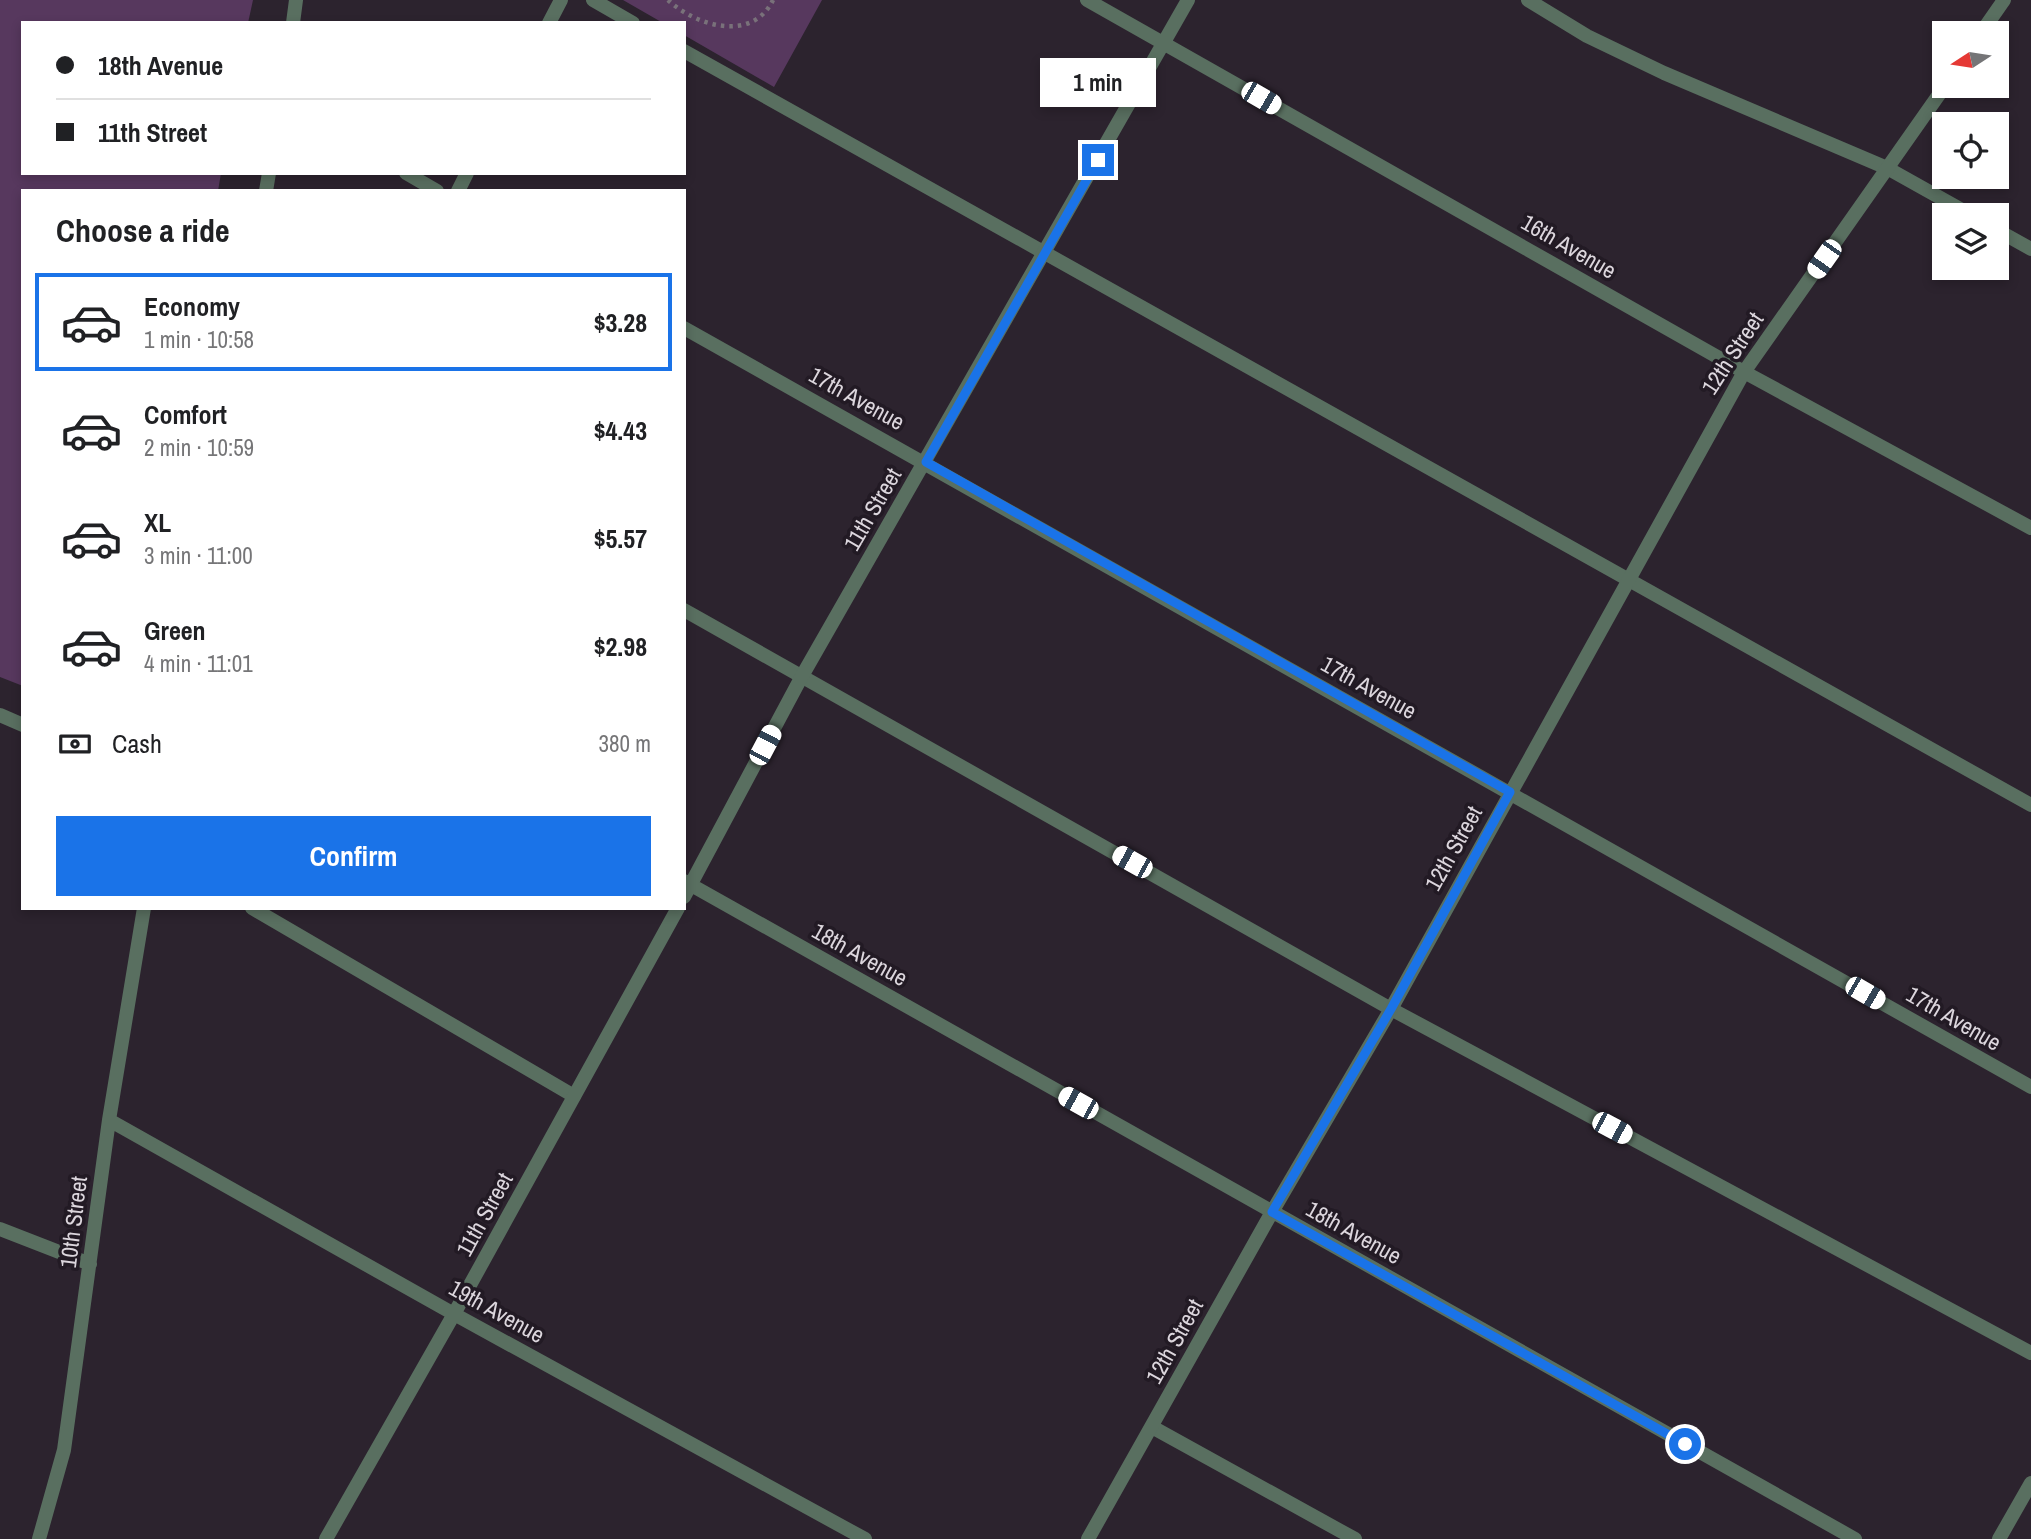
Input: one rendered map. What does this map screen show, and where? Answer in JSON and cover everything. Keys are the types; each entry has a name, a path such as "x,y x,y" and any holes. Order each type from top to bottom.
{"street":[{"path":"293,21 296,0"},
{"path":"550,21 561,0"},
{"path":"593,0 630,21"},
{"name":"16th Avenue","path":"1087,0 1744,372 2031,528"},
{"name":"11th Street","path":"686,888 802,676 1188,0"},
{"path":"1528,0 1587,36 1664,73 1887,168 1950,203"},
{"path":"1989,21 2004,0"},
{"path":"686,52 2031,805"},
{"name":"12th Street","path":"1088,1539 1272,1212 1391,1009 1744,372 1937,98"},
{"path":"409,175 434,189"},
{"path":"2009,237 2031,249"},
{"name":"17th Avenue","path":"686,329 2031,1087"},
{"path":"686,611 1391,1009 2031,1353"},
{"path":"0,715 21,724"},
{"name":"18th Avenue","path":"686,888 1855,1539"},
{"name":"10th Street","path":"39,1539 64,1450 109,1120 144,910"},
{"path":"255,910 574,1096"},
{"name":"11th Street","path":"326,1539 454,1314 677,910"},
{"name":"19th Avenue","path":"109,1120 454,1314 865,1539"},
{"path":"0,1229 90,1264"},
{"path":"1152,1427 1355,1539"},
{"path":"1999,1539 2031,1483"}],"path":[{"path":"668,0 697,19 725,27 756,18 773,0"}],"shaded area":[{"path":"0,0 253,0 248,21 21,21 21,175 221,175 218,189 21,189 21,685 0,677"},
{"path":"623,0 822,0 774,87 686,36 686,21 660,21"}],"route":[{"path":"1098,160 926,462 1510,792 1391,1009 1272,1212 1685,1444"}]}
